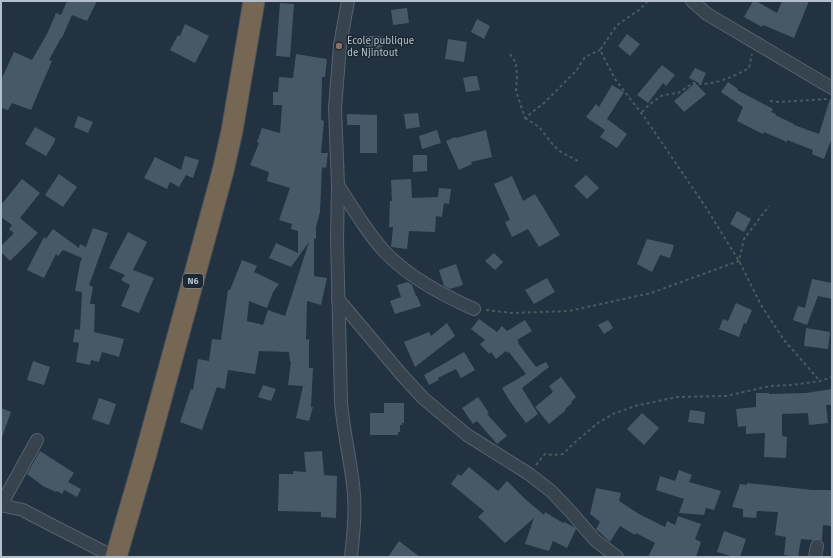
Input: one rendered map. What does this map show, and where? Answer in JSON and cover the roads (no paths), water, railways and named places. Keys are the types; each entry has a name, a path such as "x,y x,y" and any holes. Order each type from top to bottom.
{"highway":[{"name":"N6","path":"115,557 145,457 223,171 232,131 254,1"}],"street":[{"path":"348,1 340,45 335,108 338,185 338,299 342,416 355,509 351,557"},
{"path":"692,1 707,14 759,45 831,93"},
{"path":"338,185 370,233 386,253 401,266 428,285 452,300 474,309"},
{"path":"338,299 401,374 428,402 467,435 529,474 551,491 561,500 594,540 617,557"},
{"path":"37,440 1,505 23,510 115,557"}],"place":[{"name":"Ecole publique de Njintout","path":"339,46"}]}
